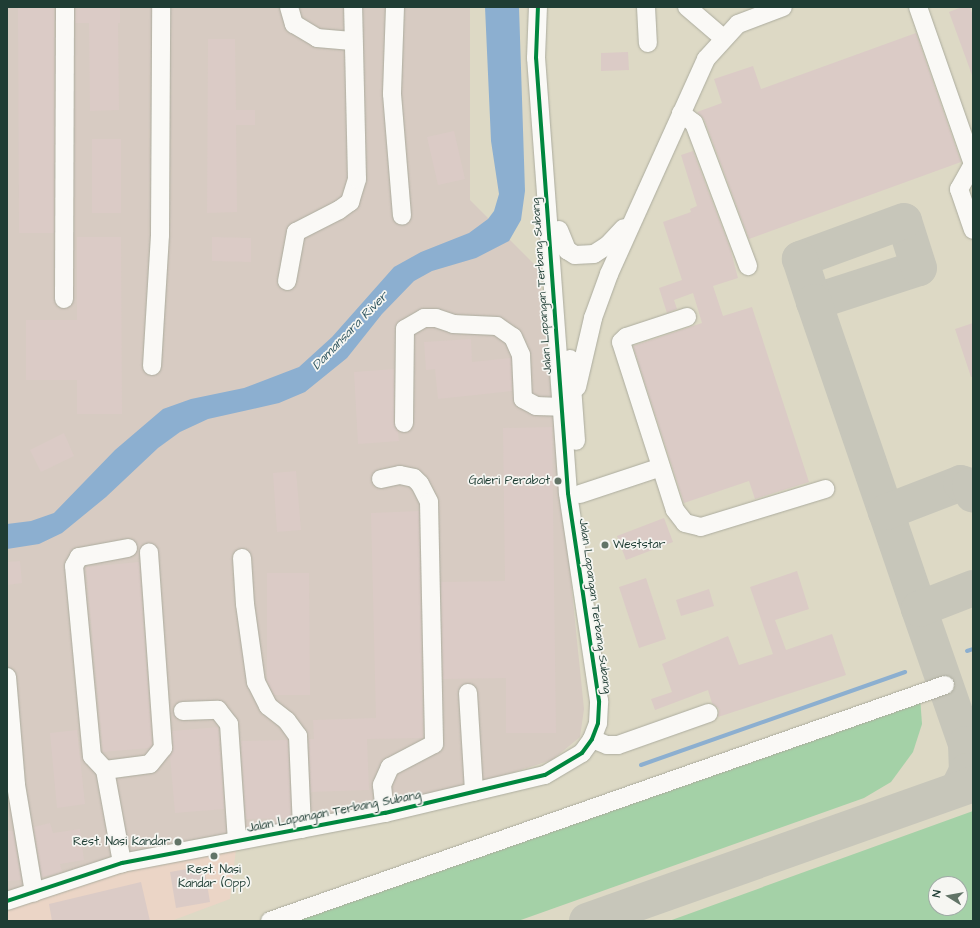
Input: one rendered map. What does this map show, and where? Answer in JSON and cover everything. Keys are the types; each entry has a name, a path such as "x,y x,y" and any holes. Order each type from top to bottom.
{"street":[{"path":"64,299 65,7"},
{"path":"152,366 160,235 161,7"},
{"path":"289,7 294,24 317,38 352,41"},
{"path":"288,281 296,232 339,210 350,202 358,179 352,41 353,7"},
{"path":"394,7 392,94 402,216"},
{"name":"Jalan Lapangan Terbang Subang","path":"538,7 536,58 567,405 580,494 577,544"},
{"name":"Jalan Lapangan Terbang Subang","path":"7,901 122,863 385,813 545,775 582,753 592,739 598,723 599,700 577,544 568,493 567,405 558,230 546,50 548,7"},
{"path":"646,7 648,43"},
{"path":"687,7 723,38"},
{"path":"558,230 567,250 575,254 594,254 608,245 631,219 706,59 723,38 738,24 783,7"},
{"path":"918,7 969,141 973,164 959,189 973,228"},
{"path":"681,113 694,123 748,266"},
{"name":"Jalan Lapangan Terbang Subang","path":"567,405 594,318 631,219"},
{"path":"687,317 626,337 621,342 675,510 685,523 693,527 701,527 825,489"},
{"path":"404,423 404,329 424,318 436,318 453,324 497,326 513,337 521,355 523,399 536,406 567,405"},
{"path":"580,494 661,467"},
{"path":"381,479 400,475 414,478 420,484 429,502 434,744 390,767 382,785 385,813"},
{"path":"122,863 105,770 92,756 74,566 78,557 128,548"},
{"path":"105,770 150,764 163,748 148,552"},
{"path":"242,558 245,604 256,682 268,706 287,721 298,736 302,829"},
{"path":"7,677 16,785 34,892"},
{"path":"270,921 945,685"},
{"path":"468,693 474,792"},
{"path":"183,711 218,710 229,724 238,841"},
{"path":"592,739 606,745 618,745 709,713"}],"shaded area":[{"path":"7,7 470,7 470,200 539,269 584,709 580,737 552,760 385,813 122,863 7,903"},
{"path":"237,841 230,899 171,921 7,921 7,901"}],"green space":[{"path":"920,697 922,724 913,752 891,782 864,798 518,921 284,921"},
{"path":"973,811 973,921 669,921"}],"water":[{"name":"Damansara River","path":"485,7 519,7 525,191 521,220 509,241 476,258 432,271 414,281 382,314 347,358 305,392 279,403 208,419 180,432 158,448 106,497 62,533 39,544 7,549 7,524 31,521 54,513 115,450 163,409 191,399 244,388 299,367 332,337 394,267 421,252 469,233 488,219 494,211 499,194 491,141"}],"building":[{"path":"18,7 54,7 54,233 19,233"},
{"path":"76,7 120,7 120,23 118,23 119,110 90,111 89,23 75,23"},
{"path":"962,7 970,7 973,16 972,75 949,12"},
{"path":"916,33 961,162 749,239 704,119 697,112 722,103 714,79 753,66 761,89"},
{"path":"208,39 235,39 236,110 255,110 255,125 236,125 237,212 207,213"},
{"path":"628,52 629,70 601,71 601,53"},
{"path":"454,131 465,179 438,185 427,137"},
{"path":"92,139 121,139 121,213 92,213"},
{"path":"693,151 730,248 738,278 713,286 723,316 752,307 809,482 755,499 749,481 684,503 633,346 702,323 693,293 674,300 677,309 667,313 659,288 682,280 663,222 691,212 690,209 697,206 681,155"},
{"path":"77,237 121,237 122,414 77,414 77,380 26,380 26,320 77,320"},
{"path":"212,237 251,238 251,262 212,261"},
{"path":"973,323 973,377 971,377 955,329"},
{"path":"471,339 472,362 511,358 512,391 438,399 435,369 426,370 424,342"},
{"path":"394,369 394,423 398,432 399,441 358,444 354,372"},
{"path":"552,427 556,733 506,733 506,678 443,679 441,582 505,581 503,428"},
{"path":"64,433 74,456 41,472 30,450"},
{"path":"296,471 301,530 277,532 273,473"},
{"path":"419,511 423,738 367,739 369,790 311,792 309,739 314,739 313,720 376,718 371,513"},
{"path":"664,518 673,542 626,560 617,536"},
{"path":"20,561 22,583 7,585 7,562"},
{"path":"139,562 152,745 149,748 103,752 86,567"},
{"path":"797,571 809,609 775,620 786,650 832,634 846,675 718,717 719,709 712,703 708,690 655,710 651,699 672,692 662,664 728,636 739,665 773,654 750,587"},
{"path":"267,573 309,573 310,695 274,695 267,681"},
{"path":"646,578 666,639 639,648 619,587"},
{"path":"709,589 714,606 681,616 676,600"},
{"path":"218,727 224,809 175,813 170,756 173,747 172,731"},
{"path":"77,730 85,804 57,808 50,733"},
{"path":"288,740 291,818 246,819 241,741"},
{"path":"50,823 53,833 80,829 84,860 60,864 62,872 42,877 34,827"},
{"path":"7,831 13,831 21,880 7,881"},
{"path":"204,866 210,902 176,908 170,872"},
{"path":"141,882 150,921 52,921 49,904"}],"waterway":[{"path":"967,651 973,649"},
{"path":"641,765 905,672"}],"taxiway":[{"path":"814,302 919,268 904,221 800,259 814,302 919,609 966,744 967,771 958,789"},
{"path":"886,512 961,483 970,486 973,495"},
{"path":"919,609 973,588"},
{"path":"587,921 973,784"}],"cycle path":[{"path":"7,901 122,863 385,813 545,775 582,753 592,739 598,723 599,701 568,493 536,58 538,7"}],"place":[{"name":"Galeri Perabot","path":"558,481"},
{"name":"Weststar","path":"605,545"},
{"name":"Rest. Nasi Kandar","path":"178,842"},
{"name":"Rest. Nasi Kandar (Opp)","path":"214,856"}]}
